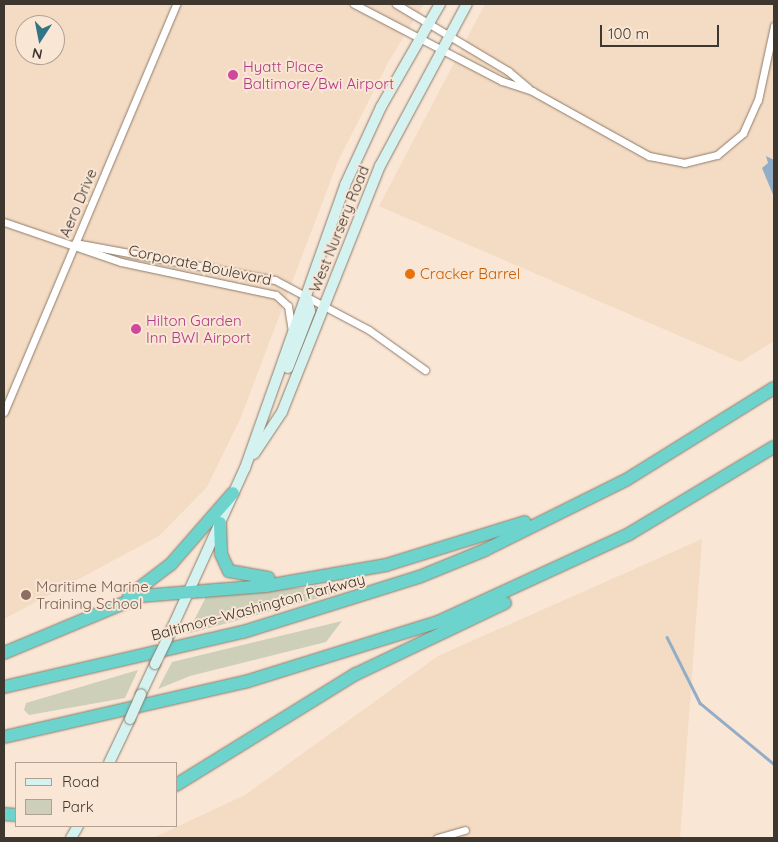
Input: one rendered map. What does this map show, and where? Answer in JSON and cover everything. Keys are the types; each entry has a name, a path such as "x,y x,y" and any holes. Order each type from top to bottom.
{"highway":[{"name":"Baltimore-Washington Parkway","path":"4,686 242,632 377,592 550,520 626,480 668,452 774,388"},
{"path":"178,784 356,674 571,571 774,446"},
{"path":"4,652 119,603 153,593 266,586 310,576 386,564 511,528 668,452"},
{"path":"119,603 171,564 233,493"},
{"path":"220,523 223,562 229,571 251,578 310,576"},
{"path":"4,737 245,682 382,642 502,596 630,534"}],"main road":[{"name":"West Nursery Road","path":"109,762 245,468 306,295 362,146 440,4"},
{"name":"West Nursery Road","path":"245,468 282,412 380,166 467,4"},
{"path":"282,412 279,394 310,311 306,295"},
{"path":"71,838 77,827"}],"street":[{"name":"Aero Drive","path":"4,412 176,4"},
{"path":"354,4 419,40 532,91 649,156 668,162 701,162 733,144 753,118 774,26"},
{"path":"396,4 508,70 532,91"},
{"name":"Corporate Boulevard","path":"4,222 75,243 121,262 276,295 288,306 293,335"},
{"name":"Corporate Boulevard","path":"75,243 251,274 306,295 425,370"},
{"path":"437,838 465,830"}],"shaded area":[{"path":"4,4 424,4 390,59 338,161 241,417 207,487 159,536 4,619"},
{"path":"485,4 774,4 774,341 740,362 379,206"},
{"path":"702,539 680,838 153,838 245,795 438,656"}],"green space":[{"path":"358,582 337,593 187,634 206,597"},
{"path":"342,621 326,642 190,676 158,689 172,662"},
{"path":"138,670 125,698 29,715 24,710 26,703"}],"water":[{"path":"766,156 774,160 774,197 762,168 768,163"}],"waterway":[{"path":"667,637 700,703 774,764"}],"place":[{"name":"Hyatt Place Baltimore/Bwi Airport","path":"233,75"},
{"name":"Cracker Barrel","path":"410,274"},
{"name":"Hilton Garden Inn BWI Airport","path":"136,329"},
{"name":"Maritime Marine Training School","path":"26,595"}]}
